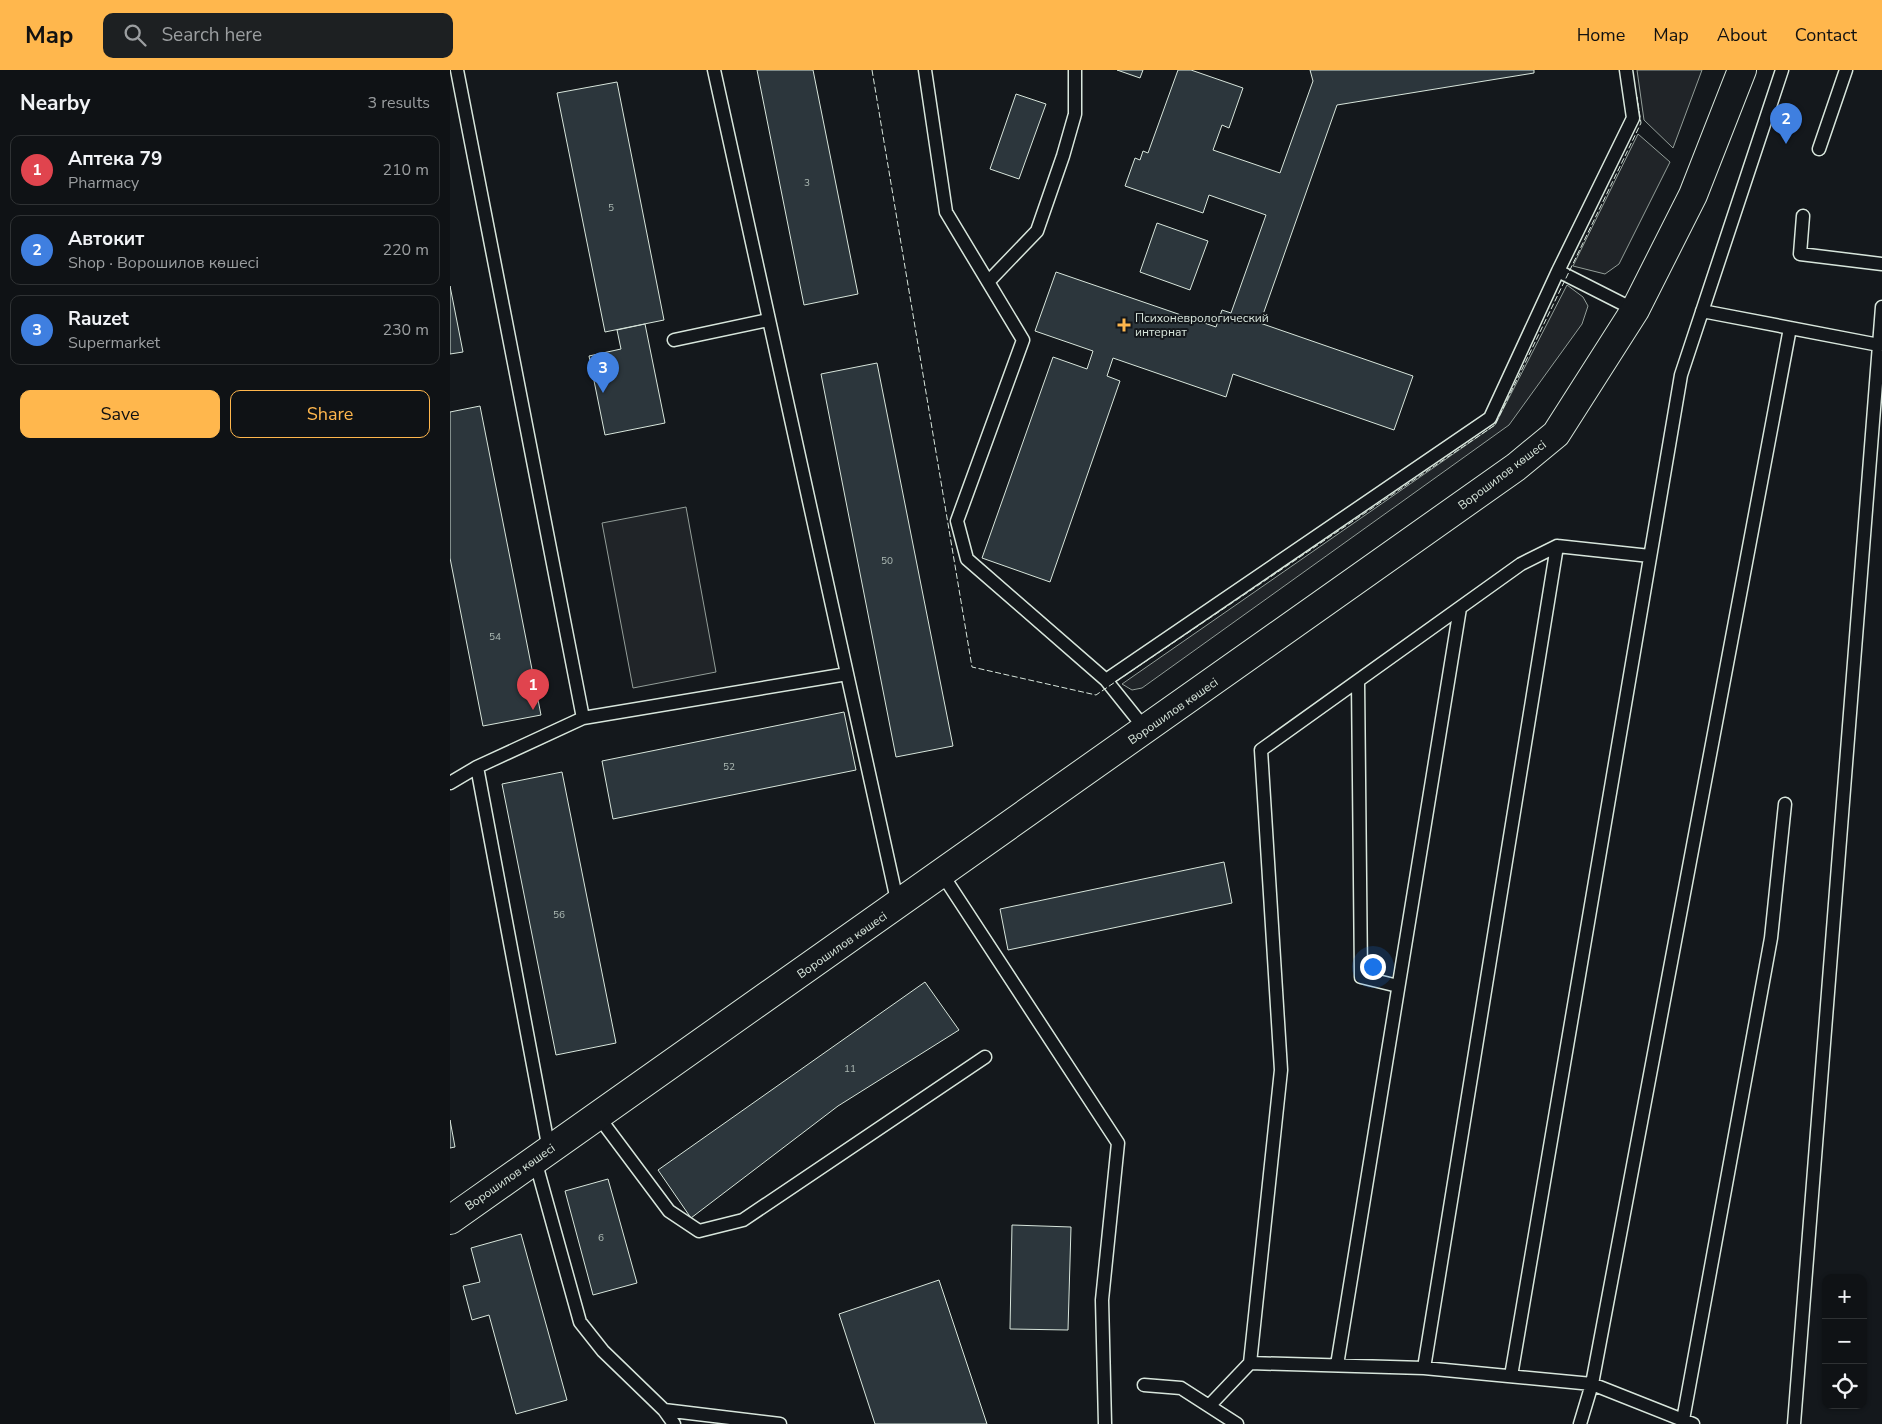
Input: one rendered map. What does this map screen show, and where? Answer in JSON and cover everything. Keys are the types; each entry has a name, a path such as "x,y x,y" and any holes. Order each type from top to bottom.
{"street":[{"name":"Ворошилов көшесі","path":"450,1220 1146,730 1516,467 1556,434 1635,310 1693,195 1742,70"}],"lane":[{"path":"457,70 583,718"},
{"path":"714,70 898,904"},
{"path":"924,70 946,212 1023,340 957,521 967,559 1106,680 1146,730"},
{"path":"988,282 1037,231 1063,156 1075,114 1074,70"},
{"path":"1106,680 1490,418 1558,271 1633,118 1626,70"},
{"path":"1511,1376 1681,375 1782,70"},
{"path":"1819,149 1846,70"},
{"path":"1803,216 1800,254 1882,264"},
{"path":"1558,271 1635,310"},
{"path":"1794,1424 1882,307"},
{"path":"1702,311 1879,345"},
{"path":"674,340 768,320"},
{"path":"1580,1424 1592,1384 1790,328"},
{"path":"1209,1406 1250,1363 1281,1070 1261,750 1521,564 1557,546 1650,556"},
{"path":"1424,1368 1557,546"},
{"path":"1337,1365 1460,608"},
{"path":"450,784 477,767 583,718 847,674"},
{"path":"1358,681 1361,977 1398,986"},
{"path":"477,767 542,1155 580,1322 603,1351 664,1410 674,1424"},
{"path":"1250,1363 1424,1368 1592,1384 1688,1422 1771,938 1785,804"},
{"path":"942,874 1118,1143 1102,1300 1105,1424"},
{"path":"598,1116 669,1211 699,1231 743,1220 985,1056"},
{"path":"1144,1384 1181,1388 1237,1424"},
{"path":"664,1410 780,1424"}],"shaded area":[{"path":"1637,70 1702,70 1673,148 1644,120"},
{"path":"1638,134 1670,162 1619,264 1605,274 1573,266"},
{"path":"1567,285 1583,297 1588,306 1582,324 1509,425 1142,688 1132,690 1122,684 1495,425"},
{"path":"686,507 716,672 633,688 602,523"}],"building":[{"path":"757,70 813,70 858,294 804,305"},
{"path":"1117,70 1143,70 1140,78"},
{"name":"Психоневрологический интернат","path":"1178,70 1191,70 1243,88 1229,128 1222,125 1213,150 1280,173 1313,81 1310,70 1534,70 1534,73 1337,105 1260,323 1413,376 1394,430 1233,374 1226,397 1113,358 1107,376 1120,381 1050,582 982,558 1053,357 1087,369 1093,351 1035,331 1056,272 1216,327 1222,310 1231,313 1266,215 1209,195 1203,213 1125,186 1135,158 1140,160 1143,151 1148,153"},
{"path":"617,82 664,320 605,332 557,93"},
{"path":"1016,94 1046,104 1019,179 990,169"},
{"path":"1157,223 1208,241 1190,290 1140,272"},
{"path":"450,286 463,352 450,354"},
{"path":"645,324 665,423 605,435 589,356 621,349 617,330"},
{"path":"877,363 953,746 896,757 821,374"},
{"path":"480,406 541,715 483,726 450,558 450,412"},
{"path":"844,712 856,770 613,819 602,761"},
{"path":"562,772 616,1043 556,1055 502,784"},
{"path":"1224,862 1232,903 1008,950 1000,909"},
{"path":"925,982 959,1030 838,1106 691,1218 658,1170"},
{"path":"450,1120 455,1147 450,1148"},
{"path":"608,1179 637,1283 593,1295 565,1191"},
{"path":"1012,1225 1071,1227 1068,1330 1010,1329"},
{"path":"521,1234 567,1400 516,1414 489,1315 472,1320 463,1286 480,1282 471,1248"},
{"path":"939,1280 987,1424 875,1424 839,1314"}],"fence":[{"path":"872,70 972,667 1096,695 1495,425 1641,123 1637,97"}],"place":[{"name":"Автокит","path":"1786,144"},
{"name":"Психоневрологический интернат","path":"1124,325"},
{"name":"Rauzet","path":"603,393"},
{"name":"Аптека 79","path":"533,710"}]}
